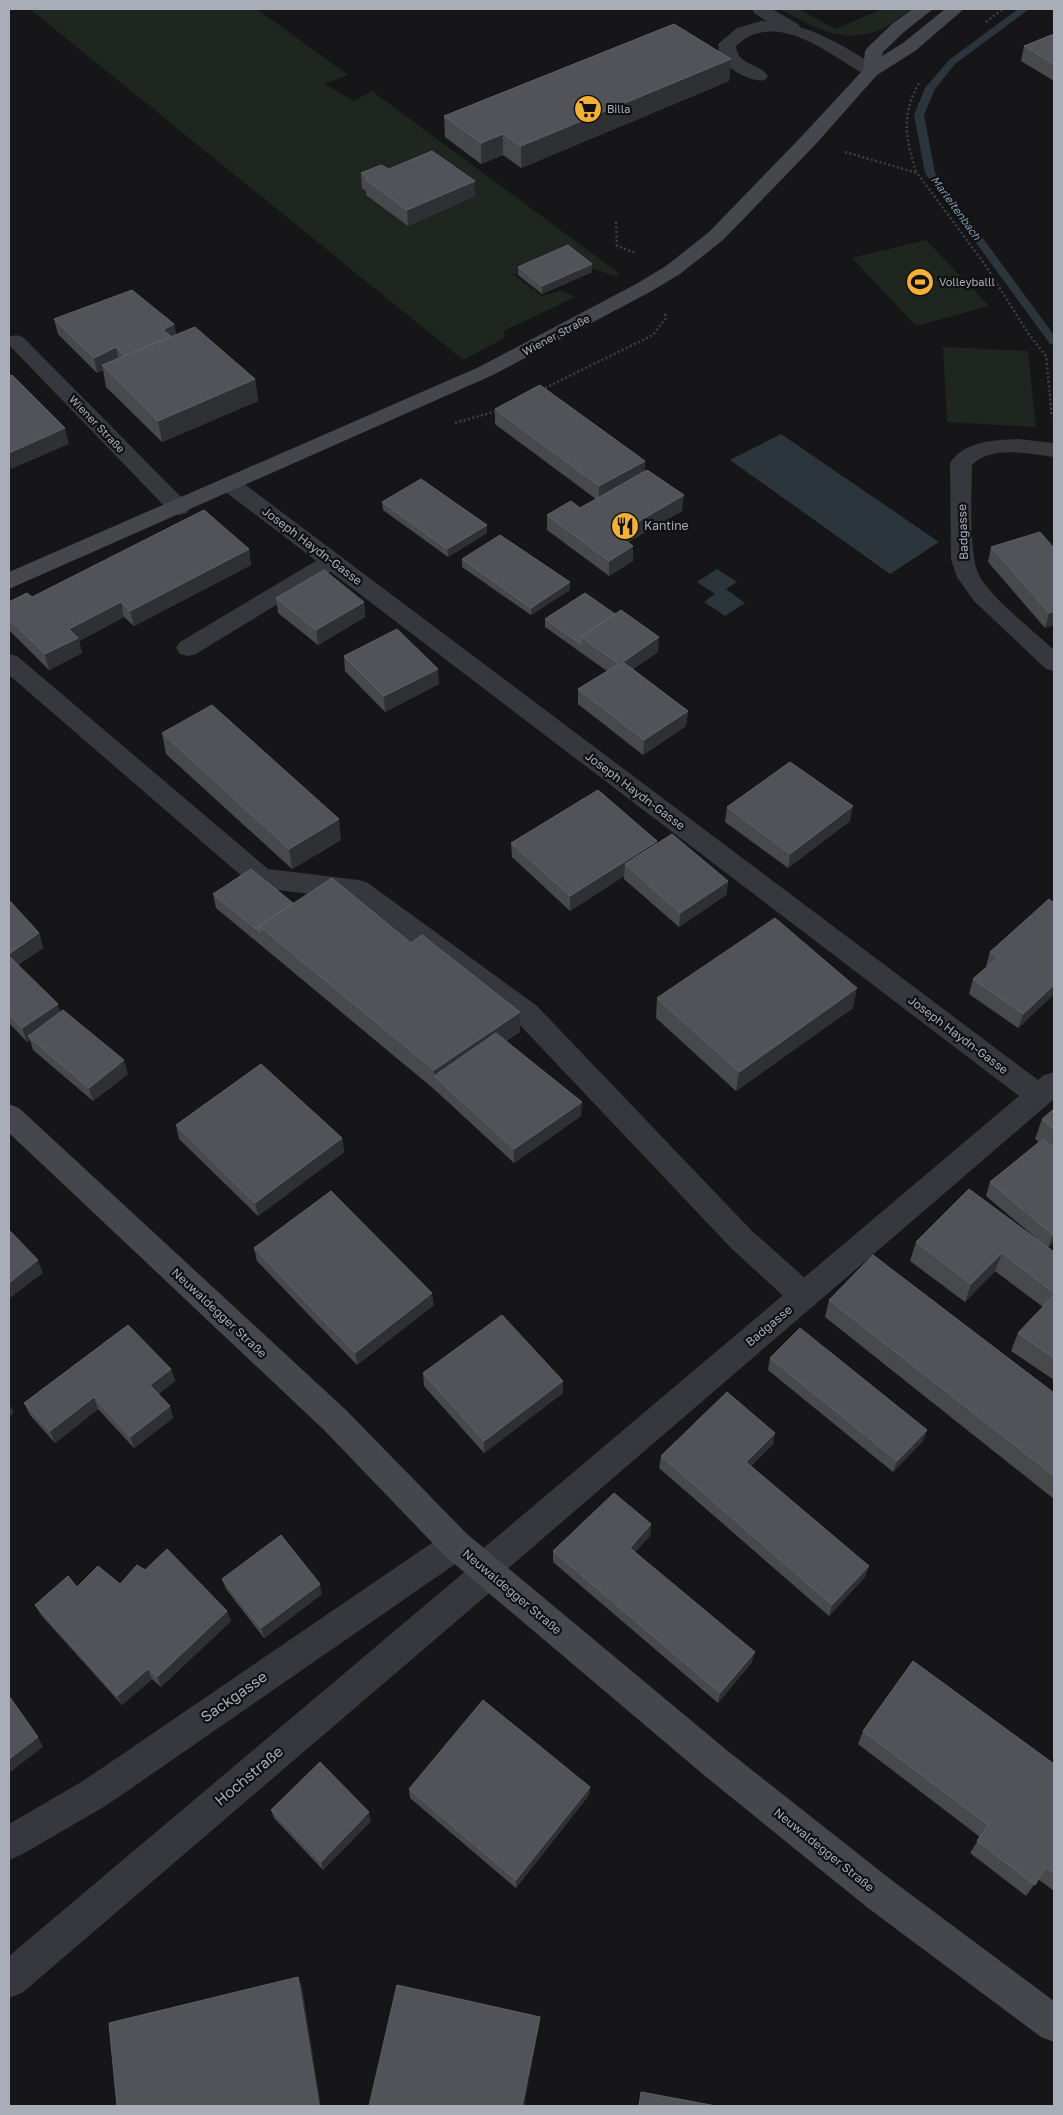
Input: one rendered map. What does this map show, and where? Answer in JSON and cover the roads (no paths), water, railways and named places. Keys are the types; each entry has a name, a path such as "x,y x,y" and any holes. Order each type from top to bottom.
{"main road":[{"name":"Wiener Straße","path":"871,70 874,51 898,28 924,9"},
{"name":"Wiener Straße","path":"9,581 486,372 673,270 716,236 808,141 871,70 910,47 955,9"},
{"name":"Neuwaldegger Straße","path":"14,1129 335,1420 456,1545 717,1764 880,1895 1054,2024"}],"street":[{"path":"760,9 792,28 825,43 871,70"},
{"path":"759,76 736,63 728,55 728,44 736,35 750,29 769,26 792,28"},
{"name":"Wiener Straße","path":"16,341 179,508"},
{"name":"Badgasse","path":"1047,449 987,448 966,456 961,463 962,559 968,577 982,596 1054,663"},
{"name":"Joseph Haydn-Gasse","path":"231,485 1046,1090"},
{"path":"188,648 332,561"},
{"path":"9,662 260,878 359,890 527,1014 741,1239 804,1296"},
{"name":"Badgasse","path":"486,1570 1046,1090"},
{"name":"Sackgasse","path":"9,1843 95,1793 456,1545"},
{"name":"Hochstraße","path":"9,1980 486,1570"}],"waterway":[{"name":"Marleitenbach","path":"1024,9 952,62 930,88 919,115 930,173 1054,342"}],"place":[{"name":"Billa","path":"588,109"},
{"name":"Volleyballl","path":"920,282"},
{"name":"Kantine","path":"625,526"}]}
